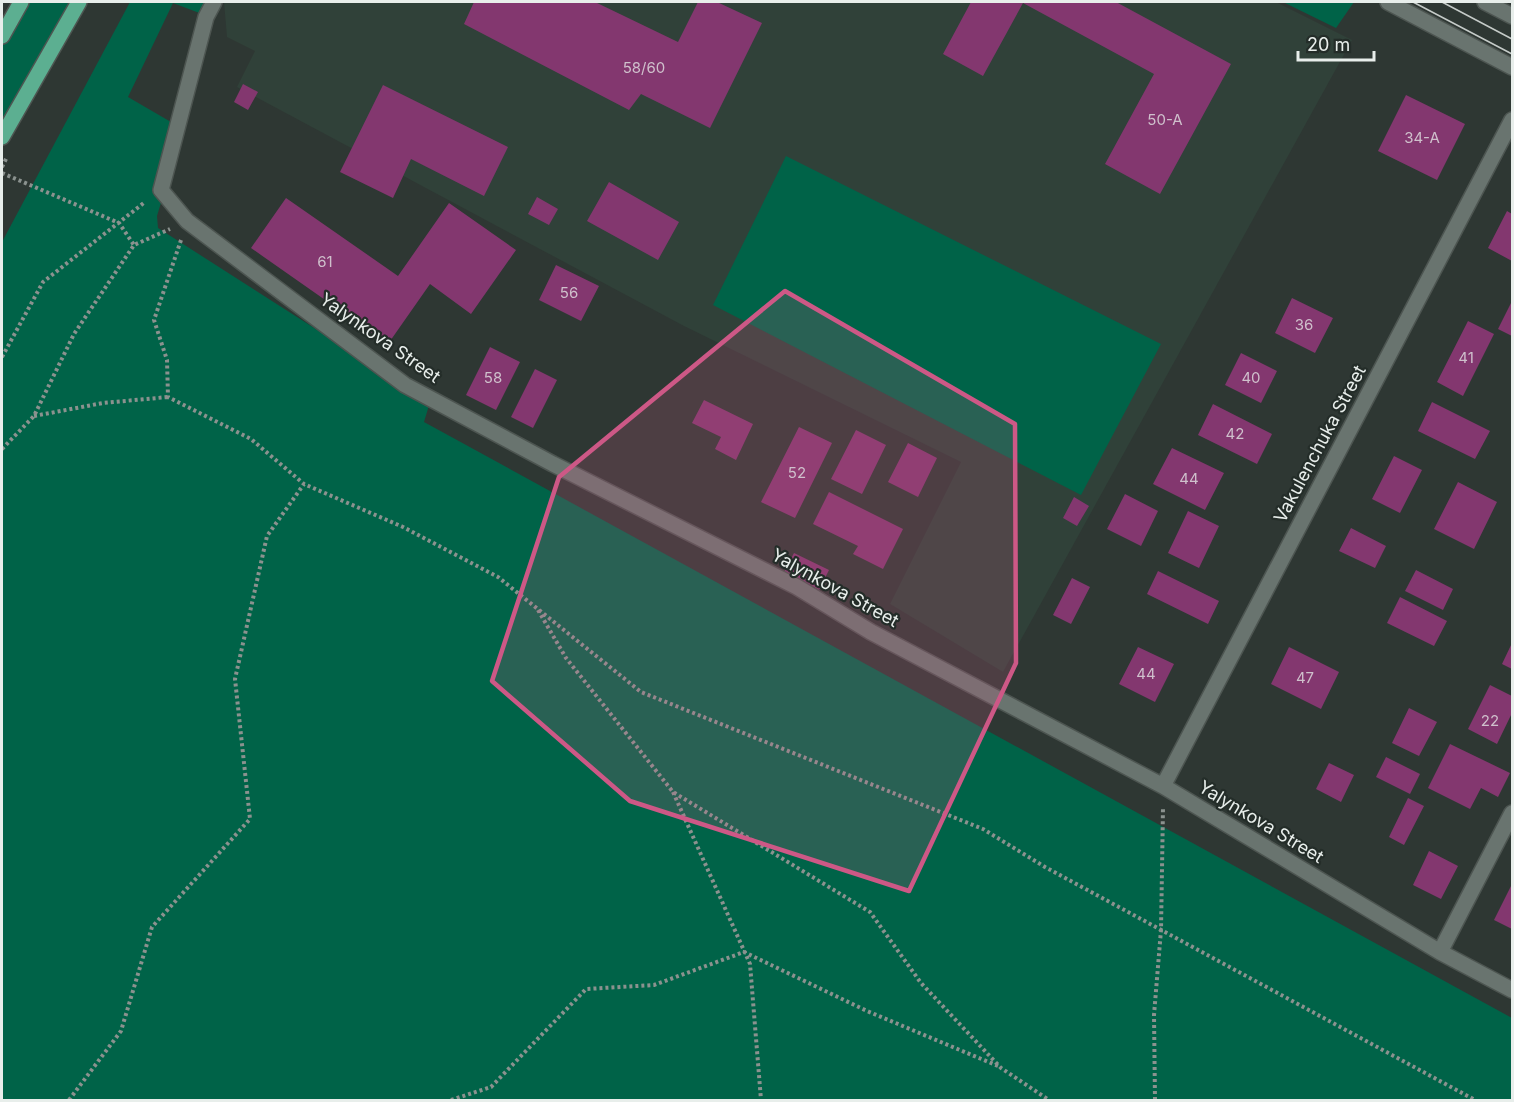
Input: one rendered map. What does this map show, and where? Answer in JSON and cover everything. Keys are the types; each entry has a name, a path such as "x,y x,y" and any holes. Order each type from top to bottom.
{"main road":[{"path":"2,36 21,2"},
{"path":"2,137 79,2"}],"street":[{"path":"161,190 206,17 214,2"},
{"path":"1388,2 1512,67"},
{"path":"1485,2 1512,16"},
{"name":"Vakulenchuka Street","path":"1163,786 1512,120"},
{"name":"Yalynkova Street","path":"161,190 187,221 405,385 553,464 796,587 871,632 1163,786 1440,952 1512,990"},
{"path":"1440,952 1512,813"}],"path":[{"path":"2,173 119,223 134,245"},
{"path":"2,357 43,282 161,190"},
{"path":"2,449 34,416 74,334 134,245 187,221"},
{"path":"168,397 167,360 154,320 187,221"},
{"path":"34,416 103,403 168,397 250,439 304,484 403,527 498,577 641,692 983,829 1045,867 1475,1101"},
{"path":"69,1101 121,1031 152,927 250,819 235,679 267,536 304,484"},
{"path":"537,608 566,658 673,792 750,964 761,1101"},
{"path":"1155,1101 1154,1015 1161,930 1163,786"},
{"path":"673,792 870,912 921,983 1001,1068"},
{"path":"451,1101 491,1087 586,988 654,985 744,952 867,1011 1001,1068 1049,1101"}],"highlighted area":[{"path":"785,291 1015,424 1016,663 909,891 630,801 492,681 559,477"}],"shaded area":[{"path":"224,2 1276,2 1352,40 1003,672 890,604 961,462 684,326 237,87 255,51 227,37"}],"green space":[{"path":"21,2 79,2 2,137 2,36"},
{"path":"130,2 208,2 202,14 173,3 128,97 183,129 157,216 158,228 430,402 424,422 1512,1018 1512,1100 2,1100 2,242"},
{"path":"1283,2 1354,2 1336,28"},
{"path":"786,156 1161,344 1081,495 713,305"}],"building":[{"path":"474,2 595,2 678,42 698,2 717,2 762,23 710,128 641,94 629,110 464,24"},
{"path":"971,2 1116,2 1231,64 1160,194 1105,164 1154,74 1023,3 983,76 943,54"},
{"path":"243,84 258,92 248,110 234,102"},
{"path":"383,85 508,147 484,196 411,159 393,198 340,172"},
{"path":"1406,95 1465,124 1437,180 1378,151"},
{"path":"609,182 679,222 658,260 587,221"},
{"path":"537,197 558,209 549,225 528,214"},
{"path":"286,198 398,276 449,203 516,250 471,314 430,284 388,344 251,248"},
{"path":"1507,211 1512,214 1512,261 1488,248"},
{"path":"556,265 599,286 581,321 539,300"},
{"path":"1292,298 1333,318 1315,353 1275,333"},
{"path":"1512,301 1512,336 1498,329"},
{"path":"1468,321 1494,334 1463,396 1437,382"},
{"path":"490,347 520,362 496,410 466,395"},
{"path":"1241,353 1277,371 1261,403 1225,385"},
{"path":"535,369 557,380 533,428 511,417"},
{"path":"704,400 753,424 736,460 715,449 721,437 692,423"},
{"path":"1432,402 1490,431 1475,459 1418,431"},
{"path":"1213,404 1272,434 1257,464 1198,435"},
{"path":"799,427 832,443 795,518 761,502"},
{"path":"856,430 886,445 862,494 831,479"},
{"path":"908,443 937,458 918,497 888,482"},
{"path":"1172,448 1224,473 1205,510 1153,484"},
{"path":"1394,456 1422,470 1400,513 1372,499"},
{"path":"1458,482 1497,502 1474,549 1434,529"},
{"path":"829,492 903,529 883,569 853,554 858,546 813,524"},
{"path":"1125,494 1158,511 1141,546 1107,529"},
{"path":"1074,497 1089,506 1077,526 1063,518"},
{"path":"1188,511 1219,526 1199,568 1168,553"},
{"path":"1351,528 1386,546 1375,568 1339,551"},
{"path":"794,553 829,570 819,590 784,572"},
{"path":"1416,570 1453,589 1443,610 1405,591"},
{"path":"1158,571 1219,601 1208,624 1147,594"},
{"path":"1072,578 1090,587 1071,624 1053,615"},
{"path":"1400,597 1447,621 1434,646 1387,623"},
{"path":"1512,643 1512,669 1502,664"},
{"path":"1138,647 1174,664 1155,702 1119,684"},
{"path":"1289,647 1339,672 1321,709 1271,684"},
{"path":"1490,685 1512,696 1512,713 1497,744 1468,729"},
{"path":"1409,708 1437,722 1419,756 1392,743"},
{"path":"1450,744 1510,773 1498,797 1481,788 1470,809 1428,788"},
{"path":"1386,757 1420,774 1410,794 1376,777"},
{"path":"1329,763 1354,775 1341,802 1316,789"},
{"path":"1408,798 1424,806 1404,845 1389,837"},
{"path":"1429,851 1458,866 1441,899 1413,885"},
{"path":"1512,884 1512,929 1494,920"}],"tram line":[{"path":"1413,2 1512,54"},
{"path":"1442,2 1512,39"}]}
